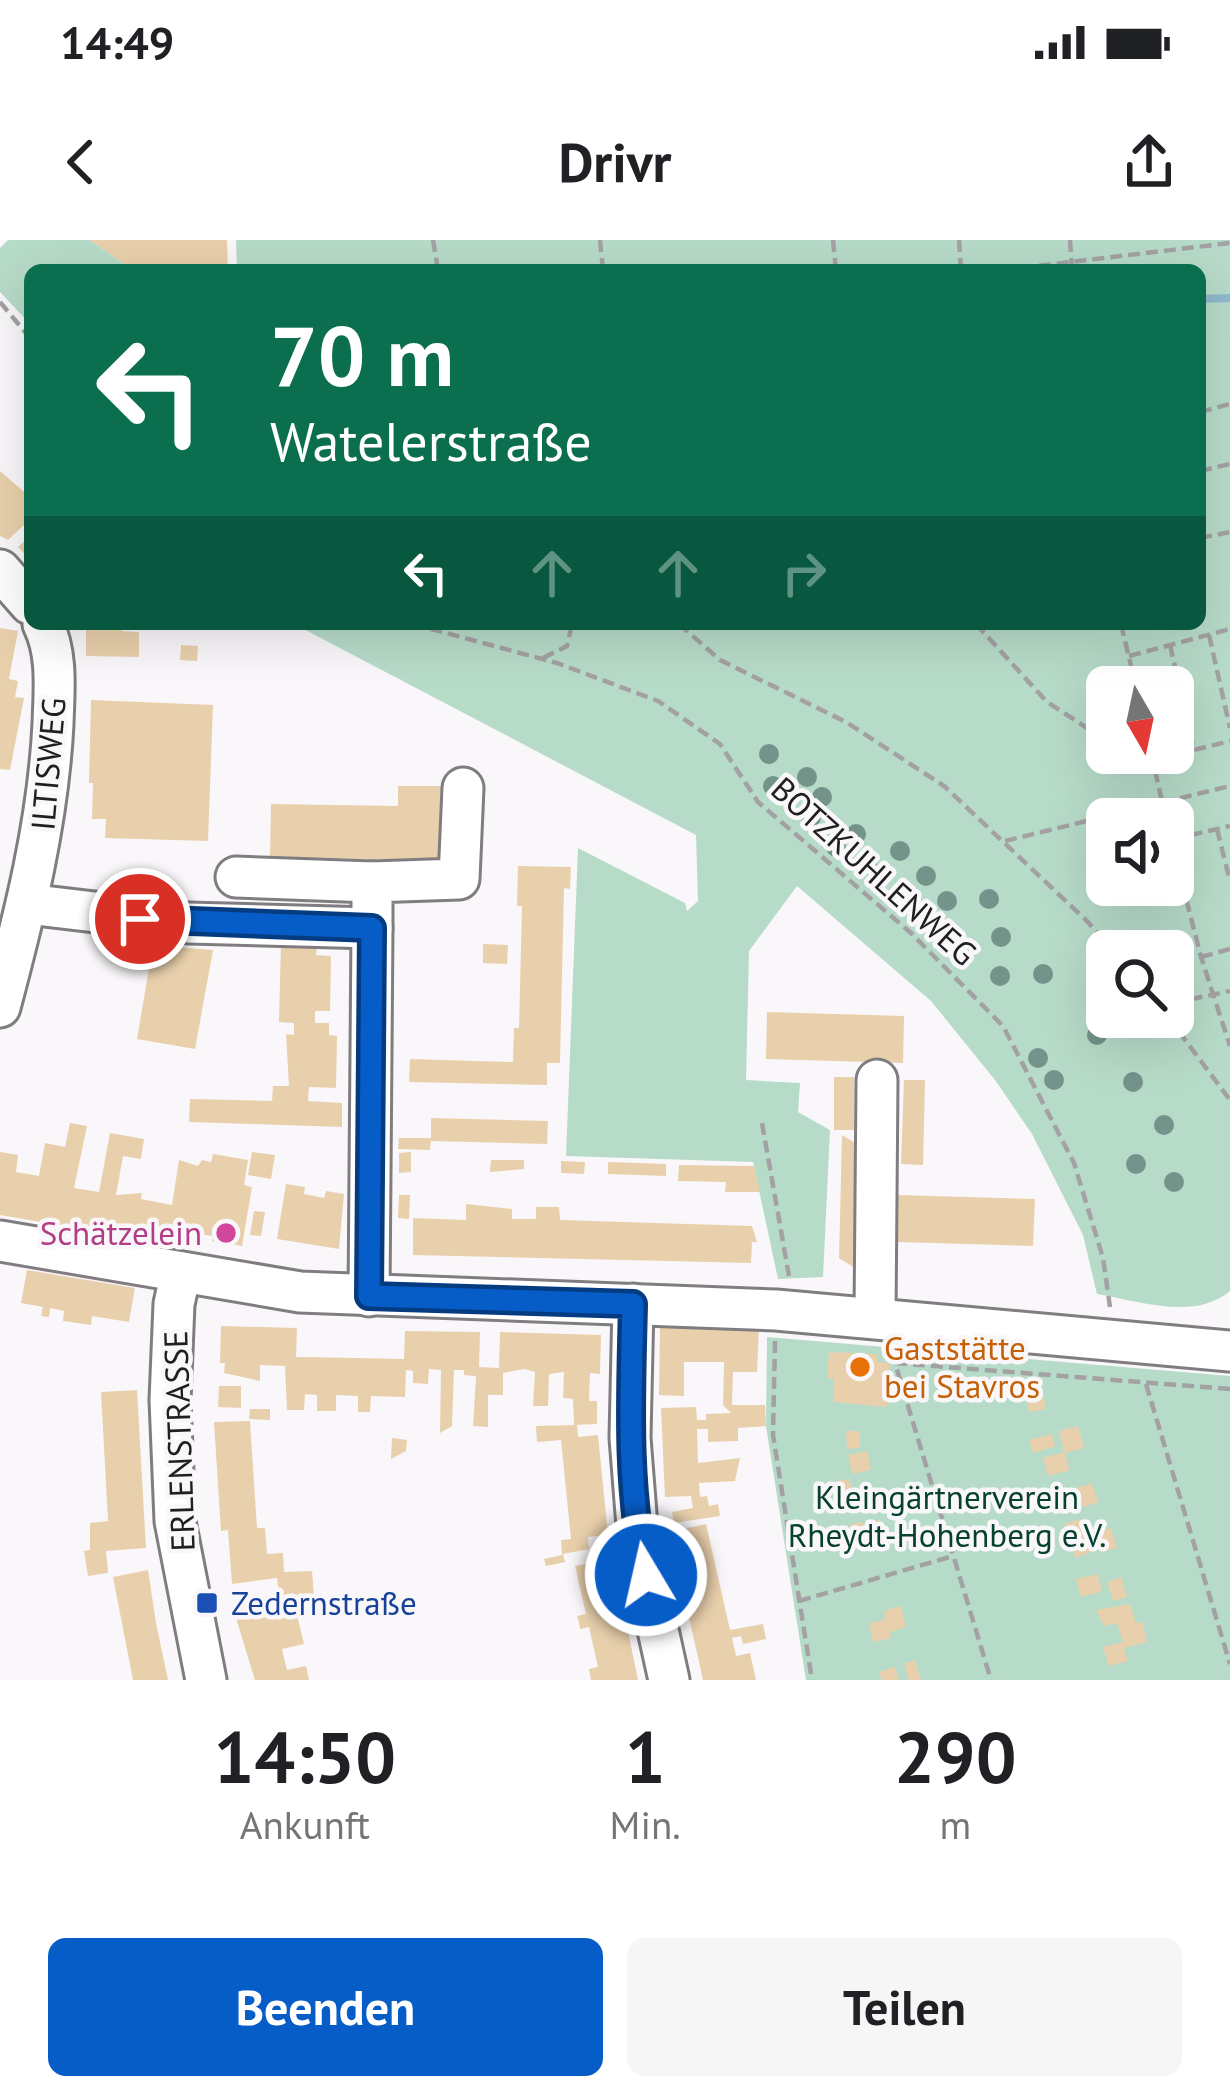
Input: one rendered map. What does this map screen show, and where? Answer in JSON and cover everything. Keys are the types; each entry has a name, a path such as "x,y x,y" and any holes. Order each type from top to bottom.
{"street":[{"path":"0,570 24,597"},
{"name":"ILTISWEG","path":"0,1007 43,836 55,681 46,630"},
{"path":"236,877 372,882 458,879 463,788"},
{"path":"369,1296 363,928 372,882"},
{"path":"27,904 188,923 363,928"},
{"path":"877,1080 885,1318"},
{"path":"0,1241 300,1292 786,1311 1230,1351"},
{"name":"ERLENSTRASSE","path":"181,1272 174,1304 170,1400 176,1521 206,1680"},
{"path":"633,1304 630,1438 638,1540 670,1680"}],"path":[{"path":"1088,264 1204,243 1230,243"},
{"path":"0,302 24,331"},
{"path":"1129,656 1230,629"},
{"name":"BOTZKUHLENWEG","path":"434,630 538,659 658,701 706,731 734,761 758,802 911,933 992,1011 1018,1047 1087,1196 1111,1296 1107,1338"},
{"path":"538,659 567,646 571,630"},
{"path":"686,630 720,660 846,722 944,786 1092,930"},
{"path":"981,630 1047,702 1086,727"},
{"path":"1122,630 1131,666"},
{"path":"1209,635 1230,728"},
{"path":"1170,645 1194,750 1230,741"},
{"path":"1182,798 1230,786"},
{"path":"1005,841 1086,821"},
{"path":"1194,834 1230,826"},
{"path":"1217,829 1230,880"},
{"path":"1188,906 1230,1046"},
{"path":"1201,957 1230,949"},
{"path":"1194,999 1230,991"},
{"path":"1184,1038 1230,1100"},
{"path":"762,1124 786,1311 773,1435 812,1680"},
{"path":"885,1318 991,1680"},
{"path":"895,1363 1230,1389"},
{"path":"1146,1383 1230,1664"},
{"path":"799,1601 952,1556"}],"green space":[{"path":"8,240 90,240 124,264 24,264 24,318 0,292 0,248"},
{"path":"236,240 1230,240 1230,1291 1216,1300 1183,1307 1097,1294 1083,1235 1032,1134 995,1080 931,1001 797,886 749,951 746,1080 800,1083 798,1112 830,1130 823,1277 778,1279 753,1162 566,1156 578,848 685,903 687,911 698,901 696,835 305,630 1206,630 1206,264 237,264"},
{"name":"Kleingärtnerverein Rheydt-Hohenberg e.V.","path":"767,1337 1230,1376 1230,1680 806,1680 766,1426"}],"building":[{"path":"90,240 227,240 228,264 124,264"},
{"path":"0,471 24,492 24,525 8,540 0,536"},
{"path":"0,628 18,631 9,679 18,681 15,697 24,698 10,770 0,769"},
{"path":"86,630 139,632 139,657 86,656"},
{"path":"181,645 198,646 197,661 180,660"},
{"path":"91,700 213,705 208,841 105,838 106,819 92,819"},
{"path":"398,786 445,786 443,860 360,863 360,859 310,858 309,862 270,857 271,804 398,806"},
{"path":"518,866 571,867 570,889 564,888 560,1063 547,1063 547,1085 409,1082 410,1059 513,1062 514,1028 519,1028 522,906 517,906"},
{"path":"281,943 317,944 316,955 331,956 330,1011 315,1011 315,1023 329,1023 329,1035 337,1036 336,1088 309,1087 308,1101 342,1103 342,1127 189,1122 190,1099 272,1101 273,1086 289,1086 286,1034 294,1035 294,1023 279,1022"},
{"path":"483,944 508,945 507,964 483,963"},
{"path":"153,945 213,950 195,1049 137,1039"},
{"path":"767,1012 904,1016 903,1063 766,1059"},
{"path":"834,1077 854,1077 854,1130 834,1130"},
{"path":"904,1080 925,1080 923,1165 901,1164"},
{"path":"431,1118 548,1121 547,1144 431,1141"},
{"path":"70,1123 87,1126 74,1188 99,1192 110,1133 144,1139 141,1159 123,1156 116,1195 142,1193 141,1199 172,1205 179,1160 198,1166 202,1160 211,1162 213,1154 248,1160 244,1185 252,1187 242,1246 198,1234 197,1244 174,1240 174,1245 0,1215 0,1152 18,1155 16,1172 39,1176 45,1143 65,1147"},
{"path":"842,1135 864,1148 861,1272 839,1258"},
{"path":"399,1138 431,1138 430,1150 398,1149"},
{"path":"252,1152 275,1155 271,1179 248,1175"},
{"path":"411,1152 411,1172 399,1173 399,1153"},
{"path":"491,1160 524,1160 524,1169 490,1172"},
{"path":"561,1161 585,1162 584,1174 561,1173"},
{"path":"608,1162 666,1164 666,1176 608,1174"},
{"path":"679,1165 754,1166 760,1192 725,1192 726,1182 678,1181"},
{"path":"286,1184 305,1187 304,1194 324,1198 326,1191 344,1194 339,1249 277,1239"},
{"path":"399,1195 410,1195 409,1219 398,1218"},
{"path":"898,1195 1035,1199 1033,1246 897,1242"},
{"path":"466,1204 512,1209 512,1219 536,1219 536,1207 559,1207 560,1220 752,1226 757,1242 752,1242 751,1263 413,1255 413,1218 466,1220"},
{"path":"254,1211 265,1212 261,1236 250,1235"},
{"path":"27,1270 135,1288 129,1322 92,1316 91,1325 63,1321 64,1311 50,1308 49,1317 41,1316 43,1307 21,1303"},
{"path":"660,1325 759,1328 757,1372 733,1372 732,1405 765,1405 766,1426 738,1428 738,1441 708,1442 708,1429 697,1429 698,1463 740,1458 735,1481 699,1483 700,1497 707,1496 709,1506 718,1504 720,1516 674,1523 672,1512 693,1508 691,1496 665,1497 661,1408 696,1407 697,1420 706,1420 706,1414 731,1413 723,1405 724,1362 684,1362 684,1396 659,1395"},
{"path":"221,1326 297,1328 296,1357 404,1359 405,1331 480,1332 479,1367 499,1368 500,1332 601,1335 600,1374 590,1373 589,1401 597,1401 597,1424 574,1425 573,1399 563,1398 564,1372 549,1374 548,1406 533,1406 535,1372 524,1369 503,1373 503,1395 488,1395 488,1427 473,1426 476,1376 464,1375 464,1370 454,1370 452,1426 440,1433 441,1370 429,1369 428,1384 413,1383 413,1371 406,1370 405,1397 371,1396 370,1412 358,1412 358,1396 336,1395 336,1411 317,1411 317,1395 305,1394 304,1410 287,1410 285,1366 260,1365 260,1381 224,1373"},
{"path":"829,1352 877,1354 877,1362 890,1363 887,1407 833,1402 834,1379 827,1378"},
{"path":"219,1386 241,1386 241,1408 218,1407"},
{"path":"1024,1387 1042,1388 1046,1409 1029,1412"},
{"path":"137,1390 146,1548 106,1551 108,1573 88,1576 84,1551 90,1550 90,1523 108,1521 101,1392"},
{"path":"250,1409 270,1409 270,1420 249,1419"},
{"path":"250,1421 257,1528 265,1528 267,1554 283,1553 284,1572 312,1571 314,1597 294,1603 304,1644 282,1649 287,1670 306,1666 309,1680 255,1680 235,1615 281,1607 277,1578 232,1584 228,1530 221,1531 214,1422"},
{"path":"577,1425 578,1437 598,1435 608,1535 588,1537 589,1549 563,1554 565,1562 546,1566 544,1559 562,1555 561,1540 571,1539 561,1440 537,1442 536,1426"},
{"path":"1078,1426 1084,1448 1065,1453 1069,1470 1048,1476 1043,1458 1064,1452 1059,1431"},
{"path":"846,1431 860,1431 860,1448 847,1449"},
{"path":"1052,1434 1055,1446 1033,1453 1029,1440"},
{"path":"392,1438 407,1440 406,1451 391,1459"},
{"path":"867,1451 871,1470 852,1474 848,1455"},
{"path":"849,1479 854,1497 839,1501 834,1482"},
{"path":"1092,1483 1098,1502 1083,1507 1077,1488"},
{"path":"1080,1519 1091,1552 1075,1558 1064,1524"},
{"path":"880,1520 885,1538 873,1542 868,1523"},
{"path":"862,1522 867,1545 855,1548 850,1524"},
{"path":"706,1524 730,1630 763,1624 766,1639 743,1644 741,1636 732,1638 736,1656 750,1653 756,1680 703,1680 670,1532"},
{"path":"1111,1528 1117,1548 1101,1552 1095,1533"},
{"path":"612,1558 638,1680 591,1680 589,1669 598,1667 589,1627 580,1629 577,1616 586,1614 575,1566"},
{"path":"148,1570 168,1680 133,1680 113,1577"},
{"path":"1097,1574 1102,1591 1081,1597 1076,1579"},
{"path":"1121,1577 1127,1597 1113,1601 1107,1582"},
{"path":"1130,1604 1136,1623 1142,1622 1147,1642 1124,1648 1128,1661 1109,1666 1103,1647 1123,1642 1117,1623 1104,1626 1096,1610"},
{"path":"901,1606 906,1627 890,1632 891,1638 873,1642 869,1623 886,1619 884,1611"},
{"path":"915,1660 921,1680 909,1680 904,1664"},
{"path":"895,1667 899,1680 882,1680 879,1672"}],"waterway":[{"path":"1206,299 1230,298"}],"place":[{"name":"Schätzelein","path":"226,1233"},
{"name":"Gaststätte bei Stavros","path":"860,1367"},
{"name":"Zedernstraße","path":"207,1603"}],"route":[{"path":"140,919 372,928 369,1296 633,1304 630,1438 638,1540 646,1575"}]}
